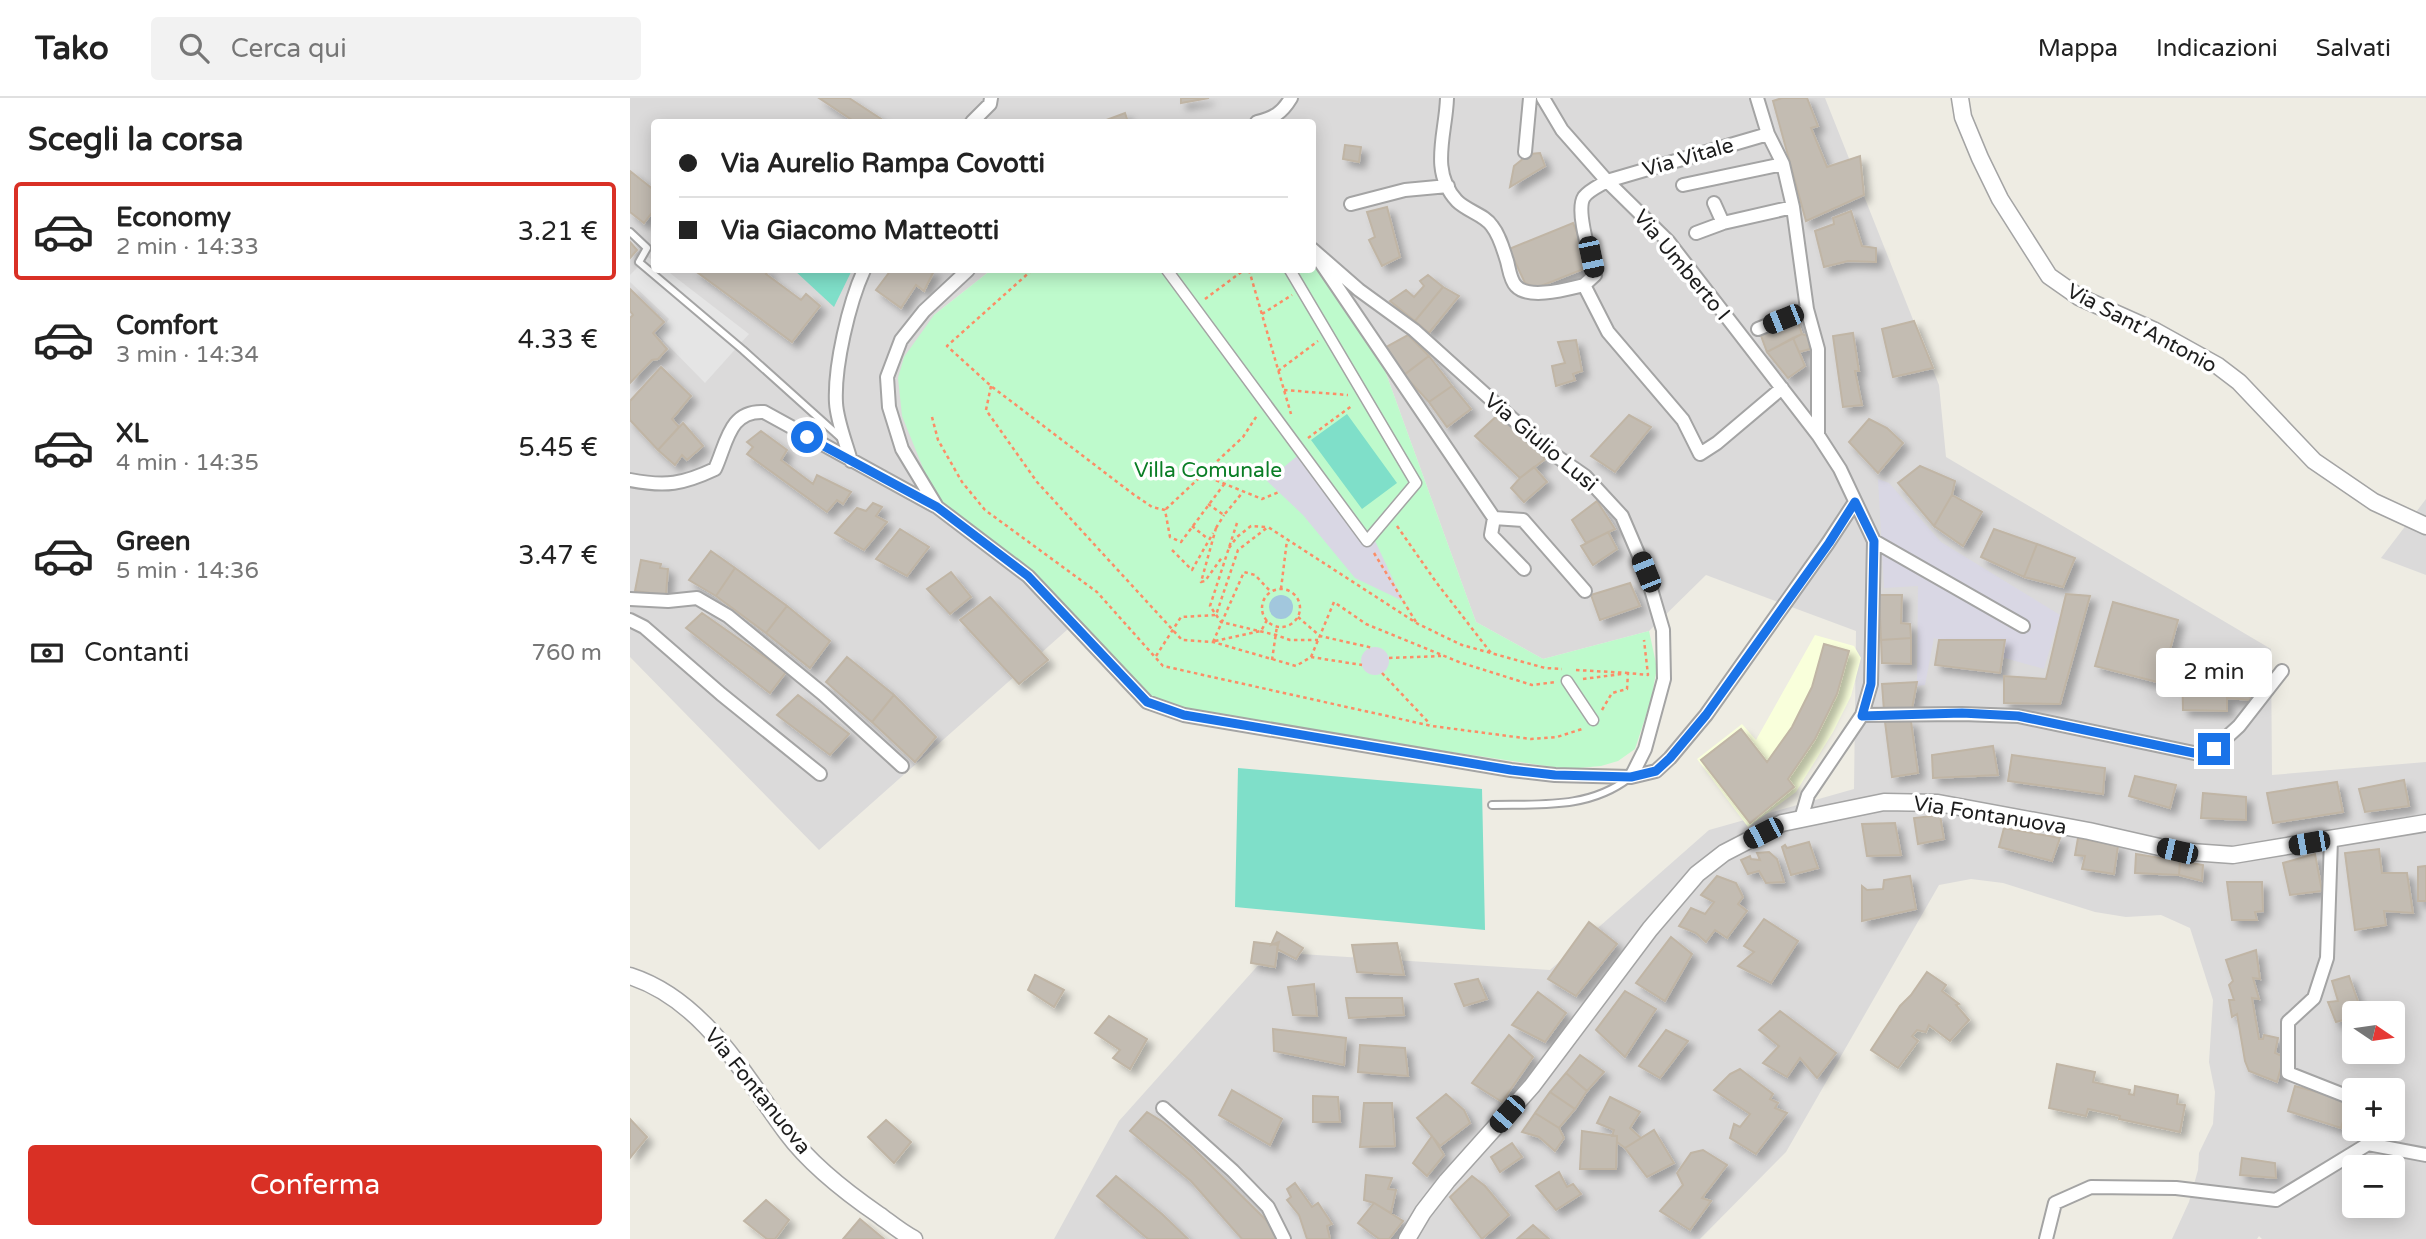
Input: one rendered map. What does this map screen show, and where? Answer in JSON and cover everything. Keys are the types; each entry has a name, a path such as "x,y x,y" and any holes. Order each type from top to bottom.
{"street":[{"path":"975,119 990,104 991,98"},
{"path":"1271,119 1283,111 1291,98"},
{"path":"1447,98 1447,113 1440,144 1442,176 1457,201 1491,224 1503,247 1514,284 1521,290 1552,293 1584,285 1595,275 1582,220 1581,203 1586,194 1607,181"},
{"path":"1525,152 1530,98"},
{"name":"Via Umberto I","path":"1543,98 1562,130 1607,181 1668,241 1818,435 1840,469 1874,541"},
{"path":"1757,98 1768,134 1783,164 1793,207 1807,309 1818,349 1818,435"},
{"name":"Via Sant'Antonio","path":"1960,98 1963,117 2000,199 2049,276 2079,297 2155,331 2218,366 2239,382 2314,460 2374,502 2426,526"},
{"name":"Via Vitale","path":"1607,181 1768,134"},
{"path":"1683,184 1783,164"},
{"path":"1351,204 1405,190 1448,186"},
{"path":"1714,203 1723,223"},
{"path":"1696,233 1723,223 1793,207"},
{"name":"Via Giulio Lusi","path":"1316,253 1359,290 1414,330 1546,449 1585,476 1622,516 1646,572 1663,630 1664,679 1645,749 1631,777"},
{"path":"1316,256 1494,518 1491,535 1524,569"},
{"path":"851,461 836,403 842,343 856,288 863,273"},
{"path":"937,507 902,449 889,407 887,377 901,340 924,311 965,273"},
{"path":"1169,273 1367,541 1416,484 1292,273"},
{"path":"1584,285 1608,332 1683,420 1700,454 1782,388"},
{"path":"1758,329 1807,309"},
{"path":"630,480 670,485 690,481 715,469 729,432 741,415 764,412 937,507 1028,576 1147,702 1184,715 1511,770 1555,775 1631,777 1656,771 1706,715 1829,543 1855,502"},
{"path":"1494,518 1524,520 1585,591"},
{"path":"1801,818 1808,795 1862,716 1871,684 1874,541 2023,626"},
{"path":"630,599 668,601 697,598 728,616 822,694 902,766"},
{"path":"630,620 644,627 820,775"},
{"path":"1862,716 1962,713 2018,716 2194,753 2214,749 2239,726 2282,671"},
{"path":"1567,681 1593,720"},
{"name":"Via Fontanuova","path":"1407,1239 1423,1212 1447,1181 1532,1086 1650,929 1697,874 1724,853 1782,823 1884,802 1938,803 2089,831 2177,851 2233,855 2426,823"},
{"path":"2331,839 2327,958 2314,998 2288,1022 2288,1073 2342,1094"},
{"name":"Via Fontanuova","path":"630,976 652,983 699,1019 730,1053 788,1135 841,1188 914,1239"},
{"path":"1163,1108 1233,1171 1268,1207 1284,1239"},
{"path":"2046,1239 2055,1203 2091,1187 2176,1188 2276,1200 2368,1144 2426,1155"}],"lane":[{"path":"630,232 648,248 639,262 651,272"},
{"path":"652,273 845,442"},
{"path":"1492,805 1566,804 1593,798 1614,789 1631,777"}],"path":[{"path":"1029,273 947,346 991,386 1132,494 1152,507 1165,510"},
{"path":"1195,307 1240,273"},
{"path":"1251,273 1293,423"},
{"path":"1262,314 1301,289"},
{"path":"1278,371 1328,334"},
{"path":"991,386 986,410 1037,482 1182,640 1213,642 1296,667 1311,657 1334,602 1366,624 1443,656 1532,685 1628,674"},
{"path":"1284,390 1365,397"},
{"path":"1302,452 1300,445 1365,397"},
{"path":"1165,510 1243,437 1265,402"},
{"path":"932,417 938,440 962,482 985,510 1097,592 1163,666 1432,726 1531,739 1556,737 1582,730 1599,714 1612,693 1627,689 1628,674"},
{"path":"1203,475 1262,499 1279,492"},
{"path":"1165,510 1170,537 1181,542 1225,483"},
{"path":"1172,551 1192,570 1224,515 1244,491"},
{"path":"1208,504 1224,515"},
{"path":"1389,515 1436,582 1492,653"},
{"path":"1237,523 1210,606 1222,622 1290,640 1319,638 1373,648"},
{"path":"1192,526 1209,540"},
{"path":"1216,528 1201,582 1205,581 1237,537 1251,526 1268,527 1418,625 1462,645 1545,668 1648,675 1644,640"},
{"path":"1216,615 1238,550 1268,527"},
{"path":"1281,589 1287,540"},
{"path":"1367,541 1418,625"},
{"path":"1213,642 1244,572 1255,575 1271,592"},
{"path":"1287,590 1297,597 1300,609 1298,617 1291,625 1277,626 1267,620 1262,610 1271,592 1287,590"},
{"path":"1156,657 1181,617 1216,615"},
{"path":"1298,617 1319,638"},
{"path":"1213,642 1261,631 1267,620"},
{"path":"1272,660 1277,626"},
{"path":"1389,658 1443,656"},
{"path":"1311,657 1362,665"},
{"path":"1382,673 1432,726"}],"shaded area":[{"path":"630,98 1825,98 1939,385 1946,457 2271,649 2272,775 2426,762 2426,1239 2262,1239 2259,1236 2257,1239 2172,1239 2189,1202 2198,1170 2199,1153 2213,1124 2215,1092 2209,1062 2213,1000 2190,928 2161,915 2126,917 2095,912 2003,883 1971,879 1939,885 1786,1152 1700,1239 1054,1239 1119,1121 1270,952 1550,970 1709,830 1854,789 1856,631 1706,575 1649,631 1543,659 1476,622 1379,354 1316,262 1316,119 651,119 651,273 987,273 934,315 1077,621 819,850 630,657"},
{"path":"648,257 651,259 651,273 670,273 749,334 705,383 657,334 669,319 630,282 630,275"},
{"path":"1302,452 1358,528 1371,532 1403,601 1355,578 1303,515 1267,481"},
{"path":"1878,479 1889,483 1941,542 2060,615 2044,669 1934,638 1925,685 1917,686 1918,586 1884,588"},
{"path":"2426,499 2426,575 2381,558"},
{"path":"1815,635 1854,646 1861,658 1851,696 1833,732 1796,792 1748,827 1697,759 1742,724 1756,740"},
{"path":"1375,647 1385,651 1389,661 1385,671 1375,675 1365,671 1361,661 1365,651"}],"green space":[{"name":"Villa Comunale","path":"1316,262 1379,354 1476,622 1543,659 1649,631 1657,668 1651,700 1635,749 1618,761 1601,766 1567,769 1160,709 1077,621 936,500 902,416 898,378 904,357 934,315 987,273 1316,273"},
{"path":"797,273 851,273 834,307"},
{"path":"1347,414 1397,483 1362,509 1311,440"},
{"path":"1238,768 1482,789 1485,930 1235,907"}],"water":[{"path":"1276,595 1286,595 1293,602 1293,612 1286,619 1276,619 1269,612 1269,602"}],"building":[{"path":"819,98 849,98 881,119 850,119"},
{"path":"1181,98 1209,98 1181,103"},
{"path":"1782,98 1807,98 1818,126 1811,128 1827,167 1860,156 1864,195 1806,221 1773,101"},
{"path":"1125,113 1127,119 1109,119"},
{"path":"1345,145 1361,147 1359,162 1343,159"},
{"path":"1540,153 1545,166 1510,187 1514,166 1529,154"},
{"path":"630,171 651,188 651,214 644,223 630,212"},
{"path":"1387,207 1400,257 1382,266 1369,240 1375,237 1367,212"},
{"path":"1851,211 1862,246 1876,248 1876,262 1848,261 1824,267 1815,231 1834,224 1833,218"},
{"path":"1573,223 1591,266 1536,288 1525,283 1509,249"},
{"path":"630,242 637,250 630,258"},
{"path":"698,273 767,273 801,300 806,294 820,306 792,342"},
{"path":"889,273 933,273 924,291 916,285 901,308 876,290"},
{"path":"1428,275 1443,287 1415,321 1390,301 1406,290 1414,297 1424,286 1420,281"},
{"path":"1443,287 1459,296 1429,333 1415,321"},
{"path":"630,289 664,322 653,333 667,349 630,383 630,318 633,315 630,311"},
{"path":"1796,317 1802,334 1767,352 1760,333"},
{"path":"1914,321 1933,368 1893,377 1882,329"},
{"path":"1853,333 1859,371 1855,371 1862,405 1843,407 1833,336"},
{"path":"1802,334 1808,336 1810,349 1799,352 1793,338"},
{"path":"1408,335 1429,356 1404,375 1386,347"},
{"path":"1793,338 1805,366 1788,378 1767,352"},
{"path":"1576,340 1582,371 1573,374 1575,380 1556,386 1552,366 1565,363 1558,342"},
{"path":"1429,356 1452,386 1429,402 1404,375"},
{"path":"661,367 691,396 672,419 679,427 658,450 630,420 630,401"},
{"path":"1452,386 1471,409 1447,427 1429,402"},
{"path":"1501,412 1545,459 1520,478 1475,436"},
{"path":"1629,415 1651,427 1615,472 1591,456"},
{"path":"1869,419 1887,428 1903,443 1878,473 1849,442"},
{"path":"683,423 703,446 687,460 682,455 675,465 658,450"},
{"path":"761,431 787,450 781,460 813,484 817,475 851,492 843,504 837,500 827,512 747,454 753,447 747,442"},
{"path":"1920,466 1955,481 1952,495 1934,526 1898,483"},
{"path":"1534,467 1547,482 1524,502 1511,488"},
{"path":"1952,495 1982,512 1963,546 1934,526"},
{"path":"1597,501 1615,529 1586,543 1572,520"},
{"path":"873,503 882,507 876,516 887,522 864,550 835,533 857,508 866,511"},
{"path":"900,529 929,547 907,576 876,559"},
{"path":"1994,529 2037,544 2024,577 1981,557"},
{"path":"1608,532 1617,549 1593,565 1581,546"},
{"path":"2037,544 2075,558 2063,587 2024,577"},
{"path":"711,551 735,568 716,596 689,580"},
{"path":"641,560 661,564 660,568 668,569 666,595 635,591"},
{"path":"735,568 787,606 766,633 716,596"},
{"path":"951,572 971,597 950,614 927,589"},
{"path":"1630,583 1640,606 1600,620 1591,595"},
{"path":"2066,594 2090,596 2060,704 2004,703 2004,676 2046,679"},
{"path":"1879,595 1902,595 1901,623 1910,624 1911,638 1881,640"},
{"path":"990,597 1048,660 1019,684 960,620"},
{"path":"2113,602 2178,620 2161,683 2095,666"},
{"path":"787,606 830,641 810,668 766,633"},
{"path":"702,613 786,672 770,693 686,628"},
{"path":"1911,638 1911,664 1882,663 1881,640"},
{"path":"1939,640 2005,640 2000,673 1935,665"},
{"path":"1824,644 1849,651 1837,694 1815,739 1788,779 1794,787 1750,823 1701,760 1741,729 1767,762 1792,727 1812,687"},
{"path":"2228,652 2229,673 2248,674 2250,700 2227,698 2227,711 2183,710 2182,666 2203,667 2203,655"},
{"path":"847,657 894,695 872,722 826,682"},
{"path":"1917,682 1912,709 1884,711 1882,684"},
{"path":"798,695 849,734 830,755 777,715"},
{"path":"894,695 936,737 915,762 872,722"},
{"path":"1911,721 1918,773 1892,777 1885,722"},
{"path":"1993,746 1998,775 1933,778 1932,755"},
{"path":"2012,755 2105,768 2103,794 2008,781"},
{"path":"2135,776 2176,785 2170,808 2129,796"},
{"path":"2404,780 2409,806 2365,812 2359,789"},
{"path":"2337,782 2343,812 2273,823 2267,793"},
{"path":"2203,793 2246,797 2246,820 2201,818"},
{"path":"1940,815 1944,839 1918,844 1914,818"},
{"path":"1895,823 1901,855 1867,856 1862,824"},
{"path":"2004,828 2060,838 2052,861 1999,847"},
{"path":"2078,838 2118,846 2114,874 2082,869 2085,856 2075,855"},
{"path":"1809,842 1818,868 1791,875 1782,847"},
{"path":"2379,849 2382,873 2407,873 2413,913 2384,911 2386,925 2355,930 2345,853"},
{"path":"1769,852 1777,859 1784,882 1766,883 1759,871 1748,874 1741,860 1750,856 1751,859 1760,860 1757,853"},
{"path":"2136,854 2180,861 2179,875 2135,873"},
{"path":"2315,854 2322,891 2290,895 2283,863"},
{"path":"2180,861 2203,865 2202,881 2179,875"},
{"path":"2426,866 2426,901 2418,901 2418,867"},
{"path":"1717,876 1736,883 1743,897 1738,904 1747,911 1727,938 1715,930 1706,942 1696,933 1679,926 1691,908 1705,914 1714,902 1701,895"},
{"path":"1910,876 1916,909 1862,921 1862,886 1867,890 1883,889 1884,880"},
{"path":"2227,882 2262,882 2263,911 2255,912 2257,920 2232,920"},
{"path":"1764,919 1798,941 1771,983 1738,966 1754,952 1744,946"},
{"path":"1589,922 1617,944 1576,996 1548,979"},
{"path":"1277,932 1303,948 1296,959 1277,949 1279,942 1271,945"},
{"path":"1671,937 1692,954 1665,1001 1636,983"},
{"path":"1254,942 1278,945 1275,967 1251,963"},
{"path":"1397,943 1404,975 1357,972 1352,945"},
{"path":"2256,950 2260,979 2253,978 2259,999 2252,998 2259,1039 2263,1039 2264,1035 2278,1038 2275,1053 2284,1057 2277,1082 2249,1071 2237,1014 2232,1017 2229,1000 2234,1000 2229,985 2233,981 2226,960"},
{"path":"1927,972 1946,985 1942,991 1959,1004 1956,1005 1969,1020 1950,1041 1929,1025 1926,1032 1917,1030 1912,1036 1918,1041 1898,1068 1871,1050 1900,1006"},
{"path":"1035,975 1064,990 1054,1007 1028,990"},
{"path":"2349,976 2358,1001 2342,1001 2342,1020 2336,1022 2328,1002 2338,1001 2332,981"},
{"path":"1478,979 1487,999 1464,1006 1455,984"},
{"path":"1314,984 1317,1016 1293,1015 1288,987"},
{"path":"1625,991 1656,1009 1625,1057 1596,1030"},
{"path":"1538,992 1566,1013 1545,1042 1512,1025"},
{"path":"1346,998 1402,998 1404,1015 1349,1018"},
{"path":"1780,1011 1836,1053 1817,1078 1800,1058 1787,1077 1763,1063 1779,1046 1759,1030"},
{"path":"1109,1016 1147,1039 1130,1069 1113,1058 1120,1050 1095,1033"},
{"path":"1273,1029 1346,1038 1344,1065 1274,1051"},
{"path":"1666,1030 1688,1041 1660,1078 1639,1066"},
{"path":"1509,1035 1533,1057 1502,1102 1472,1083"},
{"path":"1360,1045 1405,1048 1408,1076 1358,1072"},
{"path":"1580,1055 1604,1072 1587,1091 1566,1073"},
{"path":"2057,1064 2095,1072 2093,1082 2130,1090 2129,1094 2134,1095 2135,1086 2178,1095 2177,1104 2185,1105 2180,1132 2119,1119 2120,1116 2088,1109 2086,1116 2049,1108"},
{"path":"1740,1069 1773,1094 1770,1099 1778,1103 1775,1108 1787,1113 1756,1154 1730,1138 1734,1124 1740,1127 1750,1114 1714,1090 1730,1074"},
{"path":"1566,1073 1587,1091 1575,1109 1550,1092"},
{"path":"2295,1086 2342,1099 2342,1125 2341,1128 2288,1111"},
{"path":"1232,1090 1282,1119 1270,1145 1219,1115"},
{"path":"1550,1092 1575,1109 1559,1128 1535,1113"},
{"path":"1446,1094 1464,1110 1470,1123 1440,1146 1417,1118"},
{"path":"1313,1096 1338,1097 1340,1122 1313,1122"},
{"path":"1610,1097 1640,1112 1630,1128 1641,1138 1625,1148 1617,1142 1617,1136 1612,1136 1614,1130 1597,1123"},
{"path":"1364,1103 1392,1103 1395,1146 1360,1147"},
{"path":"1147,1112 1190,1145 1265,1219 1280,1239 1242,1239 1191,1181 1130,1131"},
{"path":"1535,1113 1559,1128 1564,1138 1555,1151 1539,1137 1522,1132"},
{"path":"630,1119 647,1137 630,1158"},
{"path":"886,1120 911,1142 894,1163 868,1137"},
{"path":"1654,1130 1674,1163 1647,1177 1625,1148"},
{"path":"1582,1131 1617,1136 1616,1169 1580,1169"},
{"path":"1432,1136 1444,1155 1427,1176 1413,1163"},
{"path":"1512,1143 1522,1157 1500,1172 1491,1157"},
{"path":"1703,1150 1727,1165 1702,1198 1711,1201 1690,1230 1660,1211 1683,1185 1677,1173 1691,1153"},
{"path":"2242,1158 2275,1163 2276,1178 2240,1175"},
{"path":"1559,1172 1567,1187 1573,1184 1581,1194 1556,1210 1536,1186"},
{"path":"1366,1175 1392,1178 1388,1189 1396,1190 1391,1213 1364,1200"},
{"path":"1116,1176 1188,1239 1148,1239 1097,1196"},
{"path":"1472,1176 1485,1186 1509,1215 1482,1239 1450,1197"},
{"path":"1295,1183 1312,1207 1318,1203 1332,1224 1327,1226 1330,1239 1307,1239 1299,1215 1287,1200 1291,1197 1287,1189"},
{"path":"766,1200 789,1220 775,1239 767,1239 744,1221"},
{"path":"1374,1203 1403,1221 1389,1239 1379,1239 1358,1223"},
{"path":"860,1219 884,1239 843,1239"},
{"path":"1533,1225 1549,1239 1517,1239"}],"route":[{"path":"807,437 937,507 1028,576 1147,702 1184,715 1511,770 1555,775 1631,777 1656,771 1706,715 1829,543 1855,502 1874,541 1871,684 1862,716 1962,713 2018,716 2194,753 2214,749"}]}
